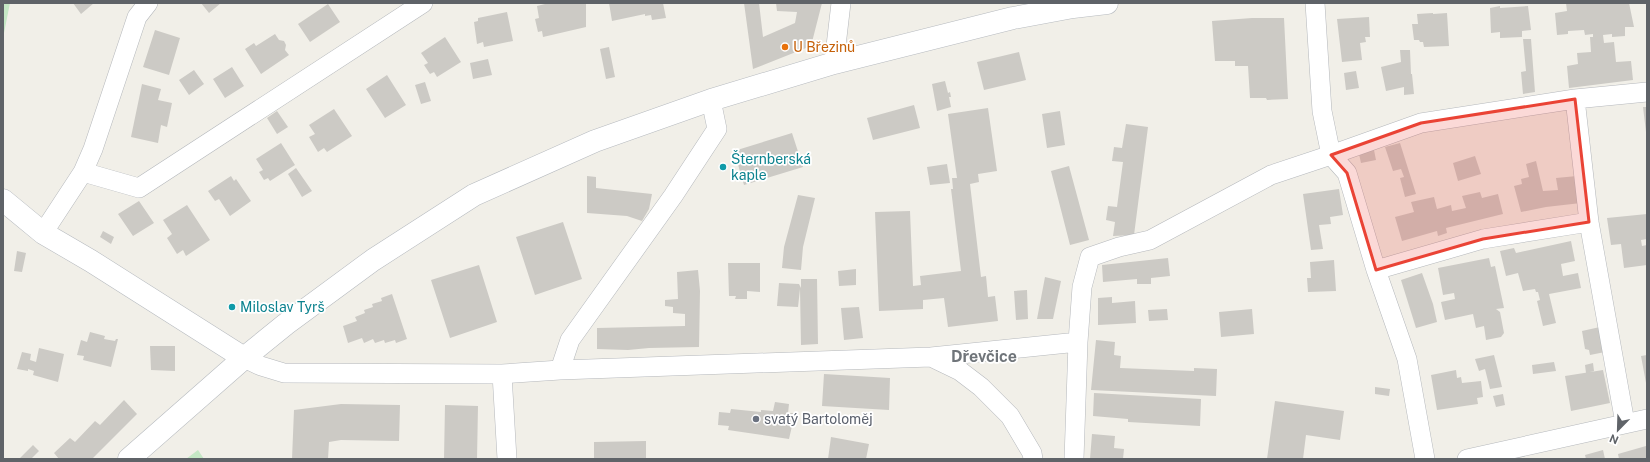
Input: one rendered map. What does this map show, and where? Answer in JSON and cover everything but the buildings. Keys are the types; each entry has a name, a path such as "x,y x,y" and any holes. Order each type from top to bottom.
{"main road":[{"path":"129,459 244,358 373,260 474,195 595,142 711,100 834,63 1013,18 1073,7 1107,3"},
{"path":"3,200 43,233 91,261 244,358"}],"street":[{"path":"43,233 82,172 93,149 137,17 148,3"},
{"path":"82,172 139,188 423,3"},
{"path":"834,63 841,3"},
{"path":"1315,3 1322,111 1331,155 1347,173 1376,270 1407,359 1425,459"},
{"path":"1074,459 1078,342 1082,287 1090,257 1119,246 1150,240 1270,175 1421,123 1575,99 1647,92"},
{"path":"1575,99 1589,222 1625,423"},
{"path":"560,370 570,340 673,196 717,129 711,100"},
{"path":"1376,270 1483,239 1589,222"},
{"path":"244,358 261,366 284,373 502,374 560,370 931,357 1078,342"},
{"path":"931,357 960,371 981,387 1010,416 1032,453 1033,459"},
{"path":"502,374 507,459"},
{"path":"1467,459 1647,419"}],"highlighted area":[{"path":"1575,99 1589,222 1483,239 1376,270 1347,173 1331,155 1421,123"}],"green space":[{"path":"3,3 10,3 3,38"},
{"path":"198,450 204,459 186,459"}],"place":[{"name":"U Březinů","path":"785,47"},
{"name":"Šternberská kaple","path":"723,167"},
{"name":"Miloslav Tyrš","path":"232,307"},
{"name":"svatý Bartoloměj","path":"756,419"}],"district":[{"name":"Dřevčice","path":"984,356"}]}
